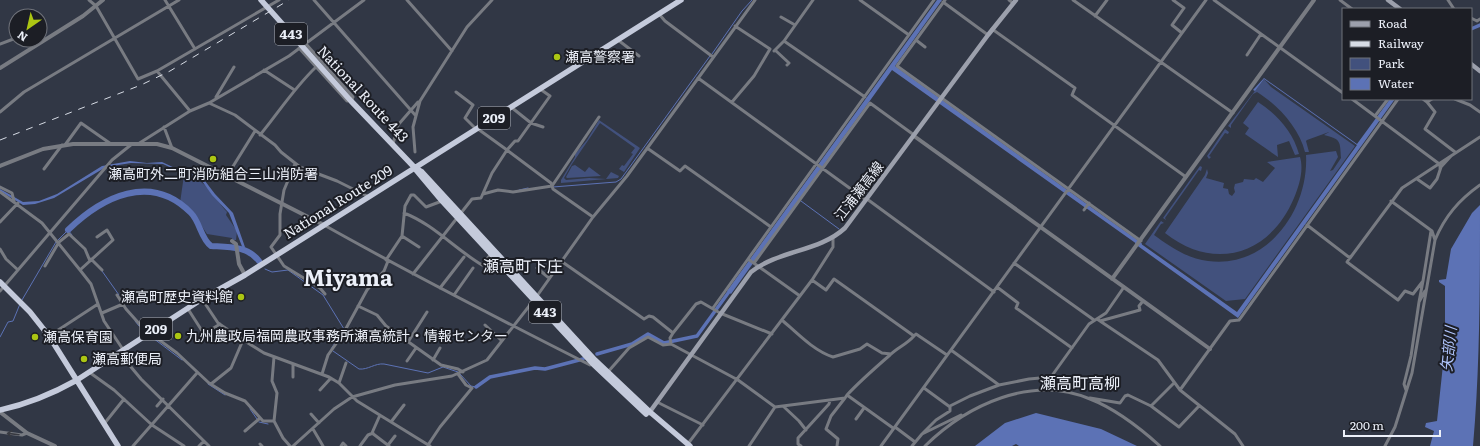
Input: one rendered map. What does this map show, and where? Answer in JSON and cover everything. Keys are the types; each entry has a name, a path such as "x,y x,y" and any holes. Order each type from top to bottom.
{"highway":[{"name":"National Route 443","path":"261,0 351,101 415,168"},
{"name":"National Route 209","path":"0,411 34,401 56,392 77,380 202,299 277,255 679,0"},
{"name":"443","path":"415,168 442,201 459,215 606,373 649,414 687,446"},
{"name":"443","path":"415,168 422,172 491,254 535,298 593,364 606,373"},
{"path":"1,286 21,302 49,336 118,446"}],"main road":[{"path":"1388,0 1396,8"},
{"name":"江浦瀬高線","path":"649,414 755,264 833,238 845,228 1013,1"},
{"path":"1472,65 1480,71"}],"street":[{"path":"89,0 96,6 138,79 157,71 279,0"},
{"path":"48,38 103,0"},
{"path":"165,0 195,49"},
{"path":"0,112 24,92 179,0"},
{"path":"314,0 416,116"},
{"path":"138,144 190,111 209,103 306,44 364,0"},
{"path":"407,0 452,51"},
{"path":"415,152 413,127 420,101 436,73 467,27 492,0"},
{"path":"274,357 272,381 277,393 274,420 283,438 292,446 338,406 352,397 383,388 442,379 463,372 487,360 535,298 593,217 627,176 755,0"},
{"path":"732,102 754,76 772,50 784,41 813,0"},
{"path":"860,0 909,35"},
{"path":"934,0 916,40 897,66 1068,190 1087,207 1140,241"},
{"path":"1073,0 1232,113"},
{"path":"1095,16 1107,0"},
{"path":"1173,0 1184,8 1172,25 1182,33"},
{"path":"881,446 1206,0"},
{"path":"1214,0 1342,92"},
{"path":"1112,279 1314,0"},
{"path":"1340,0 1351,8"},
{"path":"713,308 909,35 926,18 944,1 988,35"},
{"path":"659,14 664,21 713,57"},
{"path":"781,16 795,25"},
{"path":"735,26 772,50 789,63 787,65"},
{"path":"992,29 1075,88 1072,95 1186,177"},
{"path":"1247,55 1261,34"},
{"path":"618,40 640,56"},
{"path":"916,40 925,47"},
{"path":"784,41 865,97"},
{"path":"299,48 347,101 351,101 353,97 306,44"},
{"path":"0,68 32,48"},
{"path":"215,99 234,66"},
{"path":"260,135 276,117 293,89 316,67"},
{"path":"264,70 293,89"},
{"path":"157,71 190,111"},
{"path":"698,78 994,292"},
{"path":"413,274 472,199 481,198 492,173 507,150 515,141 518,141 550,96 540,89"},
{"path":"456,92 473,105 465,118 466,121 507,150 552,187 593,217"},
{"path":"1353,100 1438,163 1440,168"},
{"path":"1376,116 1387,100"},
{"path":"1180,390 1230,321 1239,320 1242,316 1397,100"},
{"path":"1424,100 1435,112 1425,129 1454,153"},
{"path":"1458,100 1470,104 1480,112"},
{"path":"393,145 398,125 410,110 420,101"},
{"path":"209,103 229,112 256,131 275,145 295,164 337,181 369,197"},
{"path":"755,264 822,168 870,103 1210,349"},
{"path":"511,107 531,123 543,127"},
{"path":"483,194 498,190 513,192 552,187 598,117"},
{"path":"44,169 81,123 111,144"},
{"path":"164,127 172,148"},
{"path":"227,176 256,131"},
{"path":"1422,280 1413,294 1405,291 1398,300 1347,262 1402,188 1478,138"},
{"path":"1,286 18,270 112,160 132,144"},
{"path":"0,166 43,149 64,145 157,144 172,148 324,225 413,274 513,326 590,365 593,364"},
{"path":"647,148 680,171 685,166 771,227"},
{"path":"1417,179 1430,188 1437,179 1440,168 1454,153"},
{"path":"295,164 284,190 280,235 271,248 284,266 320,288 325,294"},
{"path":"1385,446 1395,427 1419,341 1426,288 1435,240 1442,224 1452,209 1465,196 1480,185"},
{"path":"0,187 12,193 14,201"},
{"path":"0,192 18,203 51,232 91,284 104,321 131,367 141,379 209,446"},
{"path":"322,374 328,355 343,334 367,290 384,271 387,260 402,236 405,206 411,195 414,195 426,207 442,201"},
{"path":"1391,201 1432,231 1435,240"},
{"path":"0,222 18,203"},
{"path":"404,213 419,220 443,237 461,253 482,265 491,254"},
{"path":"1307,225 1350,258 1351,256"},
{"path":"80,270 113,240 107,230 97,238"},
{"path":"1406,392 1404,384 1411,356 1422,280 1432,231"},
{"path":"45,266 58,242 70,235 84,249 91,260 102,270"},
{"path":"402,236 419,247"},
{"path":"687,446 812,280 833,246 833,238"},
{"path":"232,241 236,244 238,264 245,275"},
{"path":"0,249 6,259 18,270"},
{"path":"440,288 464,257"},
{"path":"749,259 800,296"},
{"path":"561,261 644,319 650,316 673,333"},
{"path":"1014,263 1158,360 1166,368 1174,383 1180,390 1235,434 1243,446"},
{"path":"454,295 473,268"},
{"path":"537,268 549,278"},
{"path":"812,280 826,290 834,279 914,336 916,334 947,355"},
{"path":"997,287 1018,303 1016,308 1072,348"},
{"path":"912,446 936,420 950,411 950,407 970,396 999,385 1029,379 1052,377 1072,348 1097,320 1106,313 1124,287"},
{"path":"1419,302 1426,288"},
{"path":"117,295 133,318 150,334 177,353 211,384 225,393 245,401 259,419 265,422 274,420"},
{"path":"202,299 220,324 243,340 274,357 331,378 352,397 429,446 440,427 472,388 466,384 458,374"},
{"path":"1097,320 1140,310 1139,306 1143,301"},
{"path":"671,342 673,333 696,304 701,302 720,313 772,334"},
{"path":"49,336 98,304"},
{"path":"102,313 123,304"},
{"path":"358,306 377,315 386,326 433,360 441,365 458,369 463,372"},
{"path":"188,309 204,334 220,324"},
{"path":"408,342 427,312"},
{"path":"782,320 812,345 833,357 860,349 867,344 882,353 891,354"},
{"path":"485,325 501,340"},
{"path":"837,446 838,440 826,429 831,416 846,397 891,354 906,345 914,336"},
{"path":"606,373 629,348 648,338 663,345 671,342"},
{"path":"211,384 231,368 243,340"},
{"path":"671,342 691,355 738,380 775,407 846,397 915,442"},
{"path":"406,361 416,348"},
{"path":"433,360 440,348"},
{"path":"951,350 999,385"},
{"path":"338,383 346,363"},
{"path":"293,364 293,377"},
{"path":"89,372 152,425 184,446"},
{"path":"133,446 197,372"},
{"path":"320,390 331,378"},
{"path":"1151,406 1174,383"},
{"path":"924,388 950,407"},
{"path":"925,446 945,428 963,415 993,400 1034,391 1058,391 1120,403 1125,396 1128,395 1151,406 1179,427 1199,406"},
{"path":"1089,398 1123,417 1160,446"},
{"path":"156,406 163,399"},
{"path":"104,425 124,400"},
{"path":"801,446 798,444 798,438 830,400"},
{"path":"657,402 703,425"},
{"path":"391,422 404,405"},
{"path":"783,406 806,430"},
{"path":"749,446 775,407"},
{"path":"856,418 864,408"},
{"path":"0,411 14,425 55,446"},
{"path":"311,414 319,423"},
{"path":"373,433 380,415"},
{"path":"922,434 955,417 963,415"},
{"path":"245,431 259,419"},
{"path":"313,429 323,446"},
{"path":"0,432 22,435 27,433"},
{"path":"373,433 388,446 395,436"},
{"path":"360,446 368,434 373,433"},
{"path":"199,446 204,441"},
{"path":"341,446 343,444 346,446"}],"green space":[{"path":"1264,79 1271,87 1355,146 1245,299 1226,301 1145,244 1161,221 1164,223 1161,224 1154,235 1172,248 1193,258 1208,261 1229,261 1249,256 1266,245 1280,232 1292,215 1300,196 1305,176 1306,155 1336,151 1338,157 1330,171 1333,170 1341,158 1340,144 1337,140 1324,135 1329,132 1307,140 1309,152 1305,152 1298,134 1287,118 1273,103 1257,92 1253,94 1231,125 1231,128 1228,126"},
{"path":"1258,102 1272,112 1283,124 1293,138 1299,154 1295,155 1289,141 1277,145 1278,157 1245,134 1249,128 1243,123"},
{"path":"599,120 640,148 624,172 619,169 622,165 624,166 633,154 631,153 635,148 600,123 564,178 566,180 589,178 606,179 611,172 619,176 618,178 561,183 561,180 575,157 575,154 587,140"},
{"path":"1225,129 1229,132 1228,134 1225,133 1209,156 1211,157 1209,159 1207,156"},
{"path":"1300,157 1301,173 1294,198 1284,217 1271,233 1256,244 1239,252 1221,254 1202,252 1184,245 1165,233 1205,175 1207,169 1208,173 1206,178 1224,183 1223,188 1228,189 1229,194 1232,196 1235,192 1235,184 1243,182 1244,179 1254,180 1256,178 1263,182 1275,168 1267,162"},
{"path":"575,165 585,172 589,167 601,176 567,178 566,177 572,166"},
{"path":"1200,166 1202,167 1201,171 1199,170 1165,218 1166,220 1163,218"},
{"path":"184,175 191,176 203,184 227,212 226,215 237,231 236,240 207,234 192,211 180,203"}],"water":[{"path":"937,0 942,0 895,66 1084,202 1089,206 1087,209 892,70 731,294 727,291"},
{"path":"1264,78 1357,144 1389,100 1394,100 1238,318 1135,244 1137,241 1237,312 1357,145 1264,79 1255,91 1253,90"},
{"path":"130,161 147,163 162,162 179,170 193,171 202,177 215,194 233,213 245,247 243,249 229,213 212,195 202,181 192,174 178,171 163,164 131,163 106,167 54,198 35,204 23,205 0,191 0,189 23,202 39,201 57,194 102,166"},
{"name":"矢部川","path":"1480,205 1480,296 1473,446 1430,446 1434,431 1425,427 1426,423 1437,421 1445,346 1445,286 1439,282 1439,280 1446,279 1451,249 1472,213"},
{"path":"1036,413 1101,429 1137,446 1019,446 1016,444 1012,446 975,446 1005,423"}],"waterway":[{"path":"712,54 742,11 752,0"},
{"path":"1472,29 1480,25"},
{"path":"553,187 616,182 621,179 710,56"},
{"path":"519,190 528,188"},
{"path":"68,230 81,218 111,199 127,194 143,192 160,194 176,201 191,213 197,221 205,239 211,246 237,248 249,252 259,261"},
{"path":"801,201 839,229"},
{"path":"1085,205 1140,244"},
{"path":"58,240 68,230 72,235"},
{"path":"22,300 56,242"},
{"path":"265,269 272,272 288,270 323,295 344,329 331,349"},
{"path":"102,271 119,295"},
{"path":"597,354 632,344 648,334 664,343 697,336 731,289"},
{"path":"0,337 8,322 13,321 20,304"},
{"path":"135,321 139,326"},
{"path":"149,335 182,360"},
{"path":"333,351 359,369 384,364 428,373 443,367 458,372"},
{"path":"476,387 490,377 535,368 545,369 583,359"},
{"path":"460,374 471,386 476,387"},
{"path":"208,384 225,395"},
{"path":"250,409 257,419"},
{"path":"259,422 268,424"}],"railway":[{"path":"0,140 141,85 170,71 289,0"}],"place":[{"name":"瀬高警察署","path":"557,57"},
{"name":"瀬高町外二町消防組合三山消防署","path":"213,159"},
{"name":"瀬高町歴史資料館","path":"241,297"},
{"name":"九州農政局福岡農政事務所瀬高統計・情報センター","path":"178,336"},
{"name":"瀬高保育園","path":"35,337"},
{"name":"瀬高郵便局","path":"84,359"}],"district":[{"name":"瀬高町下庄","path":"523,266"},
{"name":"Miyama","path":"348,278"},
{"name":"瀬高町高柳","path":"1080,383"}]}
